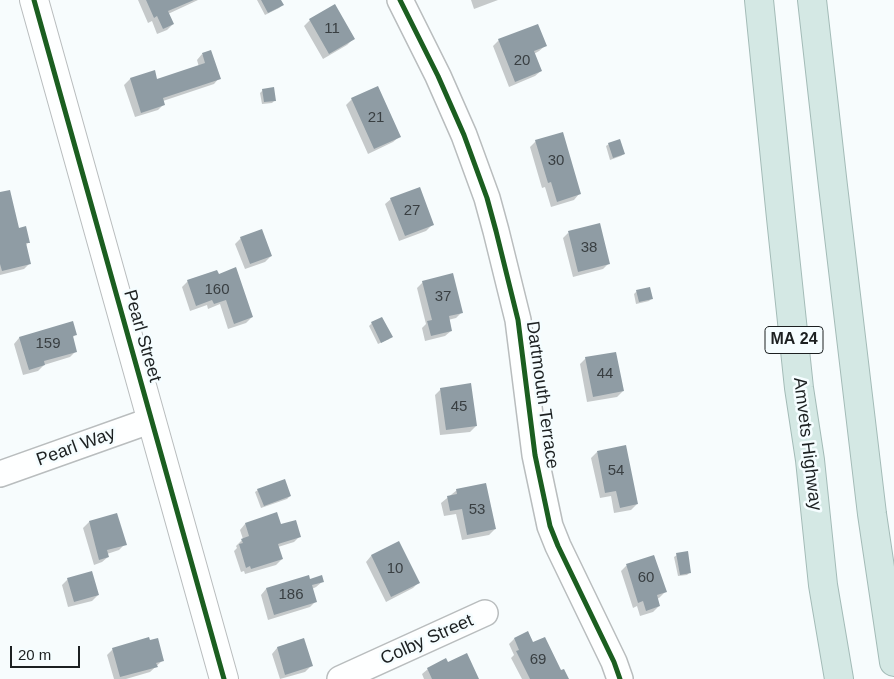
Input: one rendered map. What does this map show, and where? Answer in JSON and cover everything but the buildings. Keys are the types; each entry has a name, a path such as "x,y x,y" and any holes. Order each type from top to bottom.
{"highway":[{"name":"Amvets Highway","path":"759,0 799,388 810,460 824,585 839,679"},
{"path":"812,0 872,514 894,662"}],"street":[{"name":"Pearl Street","path":"34,0 224,679"},
{"name":"Dartmouth Terrace","path":"400,0 438,76 464,135 487,198 518,320 535,455 550,526 614,662 620,679"},
{"name":"Pearl Way","path":"0,474 152,420"},
{"name":"Colby Street","path":"340,679 485,613"}],"cycle path":[{"path":"34,0 224,679"},
{"path":"400,0 438,76 464,135 487,198 518,320 535,455 550,526 614,662 620,679"}]}
